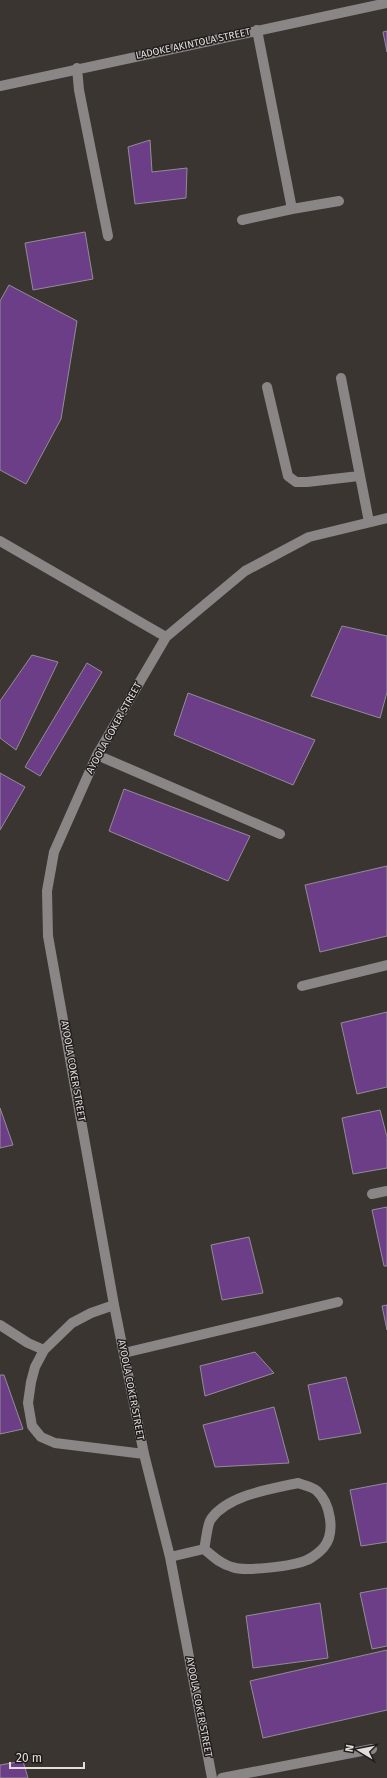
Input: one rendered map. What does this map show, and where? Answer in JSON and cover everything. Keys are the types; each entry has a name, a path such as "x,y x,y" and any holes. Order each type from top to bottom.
{"street":[{"name":"LADOKE AKINTOLA STREET","path":"0,86 77,68 387,3"},
{"path":"257,30 292,209"},
{"path":"77,68 79,90 108,236"},
{"path":"242,220 292,209 340,201"},
{"path":"341,378 369,522"},
{"path":"267,387 288,476 296,482 307,482 359,476"},
{"name":"AYOOLA COKER STREET","path":"212,1778 170,1557 144,1454 114,1305 48,936 47,891 54,852 97,755 166,637 245,571 308,537 387,518"},
{"path":"0,541 166,637"},
{"path":"97,755 280,834"},
{"path":"302,986 387,965"},
{"path":"372,1194 387,1191"},
{"path":"124,1353 338,1302"},
{"path":"114,1305 91,1313 72,1323 44,1350 35,1367 31,1382 28,1402 32,1426 41,1437 56,1443 144,1454"},
{"path":"0,1325 28,1343 44,1350"},
{"path":"298,1483 317,1490 331,1515 329,1533 324,1547 307,1560 257,1570 233,1568 220,1563 204,1549 210,1519 230,1502 267,1489 298,1483"},
{"path":"170,1557 204,1549"},
{"path":"222,1778 372,1749"}],"building":[{"path":"387,31 387,52 383,32"},
{"path":"150,140 152,172 187,168 186,198 135,204 128,147"},
{"path":"85,232 93,279 33,290 25,243"},
{"path":"9,285 77,321 61,419 26,484 0,470 0,301"},
{"path":"342,626 387,636 387,692 380,718 311,696"},
{"path":"32,655 58,662 16,750 0,738 0,701"},
{"path":"87,663 102,672 40,776 25,767"},
{"path":"188,693 315,740 293,785 174,735"},
{"path":"0,773 25,787 0,830"},
{"path":"124,789 250,836 228,881 109,831"},
{"path":"387,866 387,936 320,952 305,885"},
{"path":"387,1012 387,1087 357,1094 341,1023"},
{"path":"0,1108 13,1145 0,1148"},
{"path":"380,1110 387,1137 387,1168 353,1174 342,1118"},
{"path":"387,1207 387,1266 384,1266 372,1210"},
{"path":"249,1237 263,1293 222,1300 211,1245"},
{"path":"387,1305 387,1330 382,1306"},
{"path":"255,1352 274,1373 205,1396 200,1366"},
{"path":"0,1375 4,1375 23,1429 0,1434"},
{"path":"346,1377 361,1433 319,1440 308,1385"},
{"path":"274,1407 289,1463 215,1467 203,1425"},
{"path":"387,1483 387,1542 361,1546 350,1490"},
{"path":"387,1588 387,1646 372,1649 360,1593"},
{"path":"320,1603 328,1658 253,1668 246,1616"},
{"path":"387,1650 387,1710 263,1738 250,1681"},
{"path":"23,1761 28,1778 0,1778 0,1765"}]}
